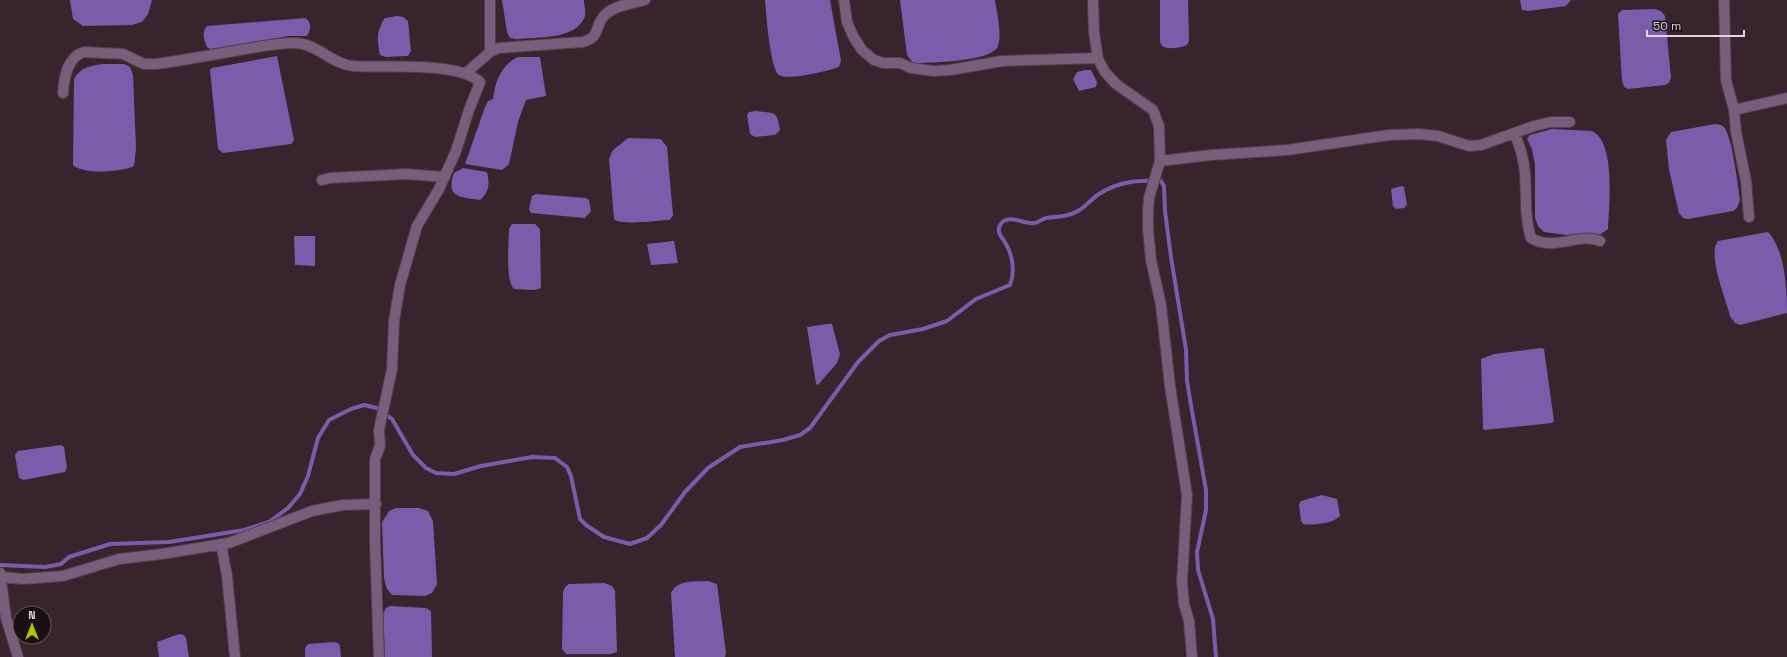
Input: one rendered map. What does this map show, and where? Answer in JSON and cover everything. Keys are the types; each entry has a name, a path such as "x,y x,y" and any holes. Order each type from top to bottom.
{"street":[{"path":"490,0 490,52"},
{"path":"466,73 490,52 507,47 583,42 591,40 595,36 601,19 607,13 614,9 645,0"},
{"path":"844,0 847,22 853,36 862,50 874,60 883,63 900,63 911,68 933,71 950,70 1002,61 1098,58"},
{"path":"1093,0 1094,32 1098,58 1105,72 1116,84 1153,110 1159,126 1160,161 1153,185 1148,212 1149,237 1151,260 1161,305 1170,386 1186,495 1182,582 1184,604 1189,621 1192,657"},
{"path":"1724,0 1726,80 1734,110 1736,132 1746,181 1749,217"},
{"path":"63,94 65,75 71,63 79,53 124,54 144,64 156,64 259,47 295,43 305,44 337,62 351,66 421,67 466,73 480,82 468,110 456,151 445,177 417,226 400,285 394,321 392,369 379,430 380,446 375,459 375,543 379,657"},
{"path":"1734,110 1787,98"},
{"path":"1160,161 1211,155 1287,150 1389,135 1419,134 1438,136 1469,146 1481,145 1545,123 1570,122"},
{"path":"1514,133 1522,150 1525,173 1526,214 1531,238 1536,242 1552,244 1594,238 1600,242"},
{"path":"322,180 330,178 406,174 445,177"},
{"path":"18,657 6,618 1,575 23,579 63,576 119,559 162,554 229,543 312,511 343,505 376,504"},
{"path":"221,544 227,576 235,657"}],"shaded area":[{"path":"70,0 152,0 148,14 142,22 132,25 83,26 73,19"},
{"path":"502,0 584,0 585,16 581,24 574,29 555,36 516,39 510,38 507,32"},
{"path":"765,0 830,0 841,61 839,67 818,73 799,76 784,77 779,75 776,71 771,52"},
{"path":"900,0 995,0 999,29 998,46 993,51 985,55 973,58 945,62 913,63 907,55"},
{"path":"1160,0 1188,0 1189,41 1187,45 1174,48 1162,46 1160,42"},
{"path":"1520,0 1571,0 1566,6 1528,11 1522,10"},
{"path":"1655,9 1661,11 1665,16 1671,78 1669,83 1665,85 1628,89 1624,87 1622,81 1618,14 1622,10"},
{"path":"397,16 403,17 408,21 411,51 408,56 386,57 380,55 378,40 380,27 385,18"},
{"path":"305,18 309,22 310,26 307,36 289,36 210,49 207,47 204,39 204,31 207,26"},
{"path":"277,56 294,140 291,144 223,153 218,149 210,70 212,68"},
{"path":"518,57 540,57 546,96 526,100 518,122 509,164 502,170 465,164 485,107 488,101 493,99 497,80 503,69 512,60"},
{"path":"103,64 124,64 130,67 133,75 136,148 134,166 121,170 103,172 85,170 73,165 74,79 80,72 90,66"},
{"path":"1091,70 1097,82 1096,87 1079,91 1073,79 1077,72"},
{"path":"756,111 771,113 776,116 780,130 775,135 755,137 750,134 747,115 749,112"},
{"path":"1715,124 1724,127 1730,140 1740,200 1737,208 1733,211 1688,219 1683,218 1679,213 1669,170 1666,140 1671,132"},
{"path":"1552,129 1592,131 1600,137 1605,148 1608,161 1610,191 1608,229 1601,234 1566,235 1544,232 1538,226 1535,218 1535,165 1532,149 1527,139 1530,135"},
{"path":"628,138 661,139 667,147 673,215 670,220 624,222 614,219 609,159 613,150"},
{"path":"463,168 487,172 488,188 480,200 461,197 453,192 452,181 454,173"},
{"path":"1402,186 1404,187 1407,205 1404,208 1396,209 1393,206 1391,189"},
{"path":"536,194 586,198 589,200 591,211 585,218 531,213 529,209 532,196"},
{"path":"512,224 535,224 540,229 541,288 535,290 514,289 511,285 508,270 508,252 509,229"},
{"path":"1768,232 1778,249 1784,270 1787,313 1740,325 1735,323 1730,316 1718,277 1715,248 1718,241"},
{"path":"294,236 315,236 315,266 295,265"},
{"path":"674,241 678,263 651,265 647,244"},
{"path":"832,324 840,354 837,363 818,385 816,384 807,327"},
{"path":"1541,348 1544,349 1554,421 1552,423 1484,430 1481,359 1494,354"},
{"path":"61,445 64,447 67,468 65,472 24,480 19,478 15,455 18,451"},
{"path":"1322,495 1337,499 1340,516 1323,523 1312,525 1303,524 1301,521 1299,504 1301,501"},
{"path":"396,508 419,508 428,511 433,521 437,584 432,593 425,596 392,595 387,589 384,578 382,522 389,511"},
{"path":"708,581 717,584 726,653 725,657 675,657 671,593 678,585 682,583"},
{"path":"604,583 612,586 615,591 617,652 611,654 566,654 562,649 563,592 565,587 569,584"},
{"path":"390,606 426,608 431,611 432,657 385,657 383,614 386,608"},
{"path":"179,634 184,635 186,638 189,657 159,657 157,642"},
{"path":"338,643 340,646 341,657 305,657 305,648 308,644"}],"waterway":[{"path":"0,565 45,567 61,564 69,557 110,544 169,542 244,530 269,522 288,508 300,494 308,476 318,438 329,420 351,409 364,405 377,408 392,419 413,455 426,468 436,473 454,474 481,466 532,457 555,458 567,467 571,476 580,519 604,537 630,544 647,538 661,525 685,492 708,468 740,447 783,440 800,435 810,428 858,362 879,341 890,335 923,329 947,321 976,299 1010,285 1013,270 1012,259 999,230 1003,221 1012,219 1034,223 1046,218 1070,215 1080,210 1099,194 1114,186 1137,181 1161,181 1164,186 1165,211 1171,257 1186,350 1187,381 1206,490 1206,510 1197,552 1198,570 1213,619 1216,657"}]}
